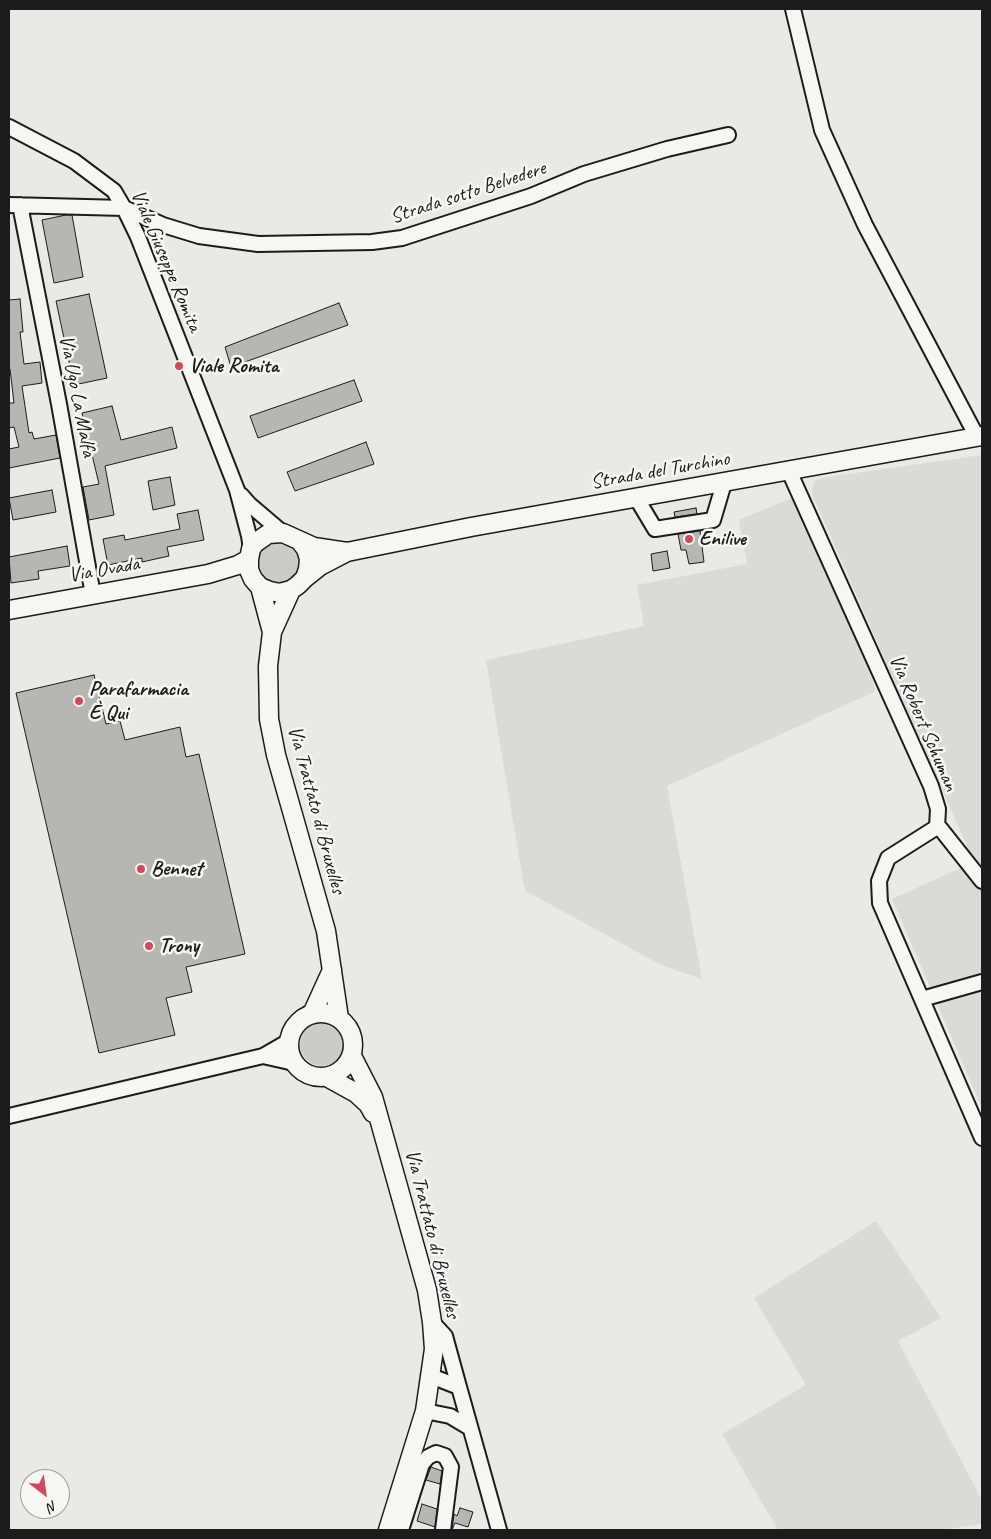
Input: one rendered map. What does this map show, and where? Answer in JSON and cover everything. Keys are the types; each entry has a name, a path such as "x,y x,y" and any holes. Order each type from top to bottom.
{"main road":[{"name":"Strada del Turchino","path":"305,578 320,566 347,552 471,527 980,437"},
{"path":"275,532 283,532 300,541 306,549 309,559 305,578 298,585 290,590 275,592 257,583 249,570 250,554 261,538 275,532"},
{"name":"Strada del Turchino","path":"300,541 314,546 347,552"},
{"name":"Via Ovada","path":"9,610 208,574 238,565 250,554"},
{"name":"Via Ovada","path":"208,574 257,583"},
{"name":"Via Trattato di Bruxelles","path":"257,583 272,632"},
{"name":"Via Trattato di Bruxelles","path":"290,590 272,632 268,666 268,719 276,755 326,931 339,1018"},
{"path":"312,1014 332,969"},
{"path":"312,1014 331,1014 339,1018 350,1031 354,1048 346,1066 338,1073 327,1077 308,1075 300,1070 294,1063 289,1049 289,1042 295,1026 312,1014"},
{"name":"Via Trattato di Bruxelles","path":"352,1056 373,1097 381,1124 427,1290 434,1348 425,1411 388,1530"},
{"name":"Via Trattato di Bruxelles","path":"327,1077 346,1086 368,1104 381,1124"}],"street":[{"path":"793,9 822,130 865,225 980,437"},
{"name":"Viale Giuseppe Romita","path":"9,127 74,161 114,191 124,208 138,237 237,490 250,536 250,554"},
{"name":"Strada sotto Belvedere","path":"14,205 124,208 163,226 209,237 258,244 372,242 402,238 531,196 584,174 667,148 728,135"},
{"name":"Via Ugo La Malfa","path":"14,205 59,404 93,595"},
{"name":"Via Robert Schuman","path":"789,470 931,786 938,809 937,827"},
{"path":"636,499 655,529 713,520 724,483"},
{"name":"Viale Giuseppe Romita","path":"237,490 249,504 283,532"},
{"path":"982,881 940,828 937,827 888,858 879,880 880,903 982,1138"},
{"path":"922,999 982,982"},
{"path":"9,1116 263,1056 289,1042"},
{"path":"263,1056 294,1063"},
{"path":"432,1322 445,1336 499,1530"},
{"path":"431,1376 459,1387"},
{"path":"425,1411 450,1416 470,1428"},
{"path":"401,1530 422,1464 428,1457 436,1453 445,1456 451,1467 443,1530"}],"shaded area":[{"path":"982,455 982,1108 892,899 974,862 812,494 814,481 827,477"},
{"path":"794,497 864,657 876,691 667,786 702,979 661,965 526,891 486,660 644,626 637,585 747,564 739,520"},
{"path":"276,538 296,545 302,566 295,579 282,585 268,582 258,572 256,557 258,550"},
{"path":"318,1022 326,1022 338,1028 344,1044 338,1060 326,1066 318,1066 306,1060 300,1048 300,1040 306,1028"},
{"path":"876,1221 941,1318 898,1341 982,1500 982,1524 940,1530 778,1530 722,1434 806,1385 754,1298"}],"building":[{"path":"72,215 83,277 54,283 42,220"},
{"path":"89,294 107,378 74,385 56,301"},
{"path":"20,299 23,332 20,332 24,364 40,362 42,383 22,386 29,433 32,432 34,439 56,435 60,458 9,468 9,449 19,447 14,427 9,428 9,403 14,403 9,369 9,300"},
{"path":"339,303 348,325 231,367 225,347"},
{"path":"354,380 362,401 258,438 250,416"},
{"path":"112,406 121,440 172,427 177,448 105,466 114,515 89,520 83,487 99,484 82,413"},
{"path":"366,442 374,464 295,491 287,472"},
{"path":"170,477 175,505 153,510 148,481"},
{"path":"52,490 56,512 13,520 9,498"},
{"path":"696,508 697,514 675,517 674,512"},
{"path":"198,510 204,540 167,547 169,556 142,562 142,558 108,565 103,539 124,535 125,540 180,529 177,514"},
{"path":"700,531 704,562 689,564 686,550 681,550 678,534"},
{"path":"67,546 70,566 38,571 39,579 11,583 9,557"},
{"path":"667,551 670,568 653,571 651,554"},
{"path":"94,675 106,724 120,721 125,740 180,727 186,757 199,754 245,954 186,967 192,992 166,998 175,1035 99,1053 16,693"},
{"path":"431,1467 442,1471 440,1484 426,1480"},
{"path":"422,1504 437,1509 435,1527 417,1521"},
{"path":"460,1508 473,1512 468,1527 455,1523 452,1530 454,1514 457,1516"}],"place":[{"name":"Viale Romita","path":"179,366"},
{"name":"Enilive","path":"689,539"},
{"name":"Parafarmacia È Qui","path":"79,701"},
{"name":"Bennet","path":"141,869"},
{"name":"Trony","path":"149,946"}]}
